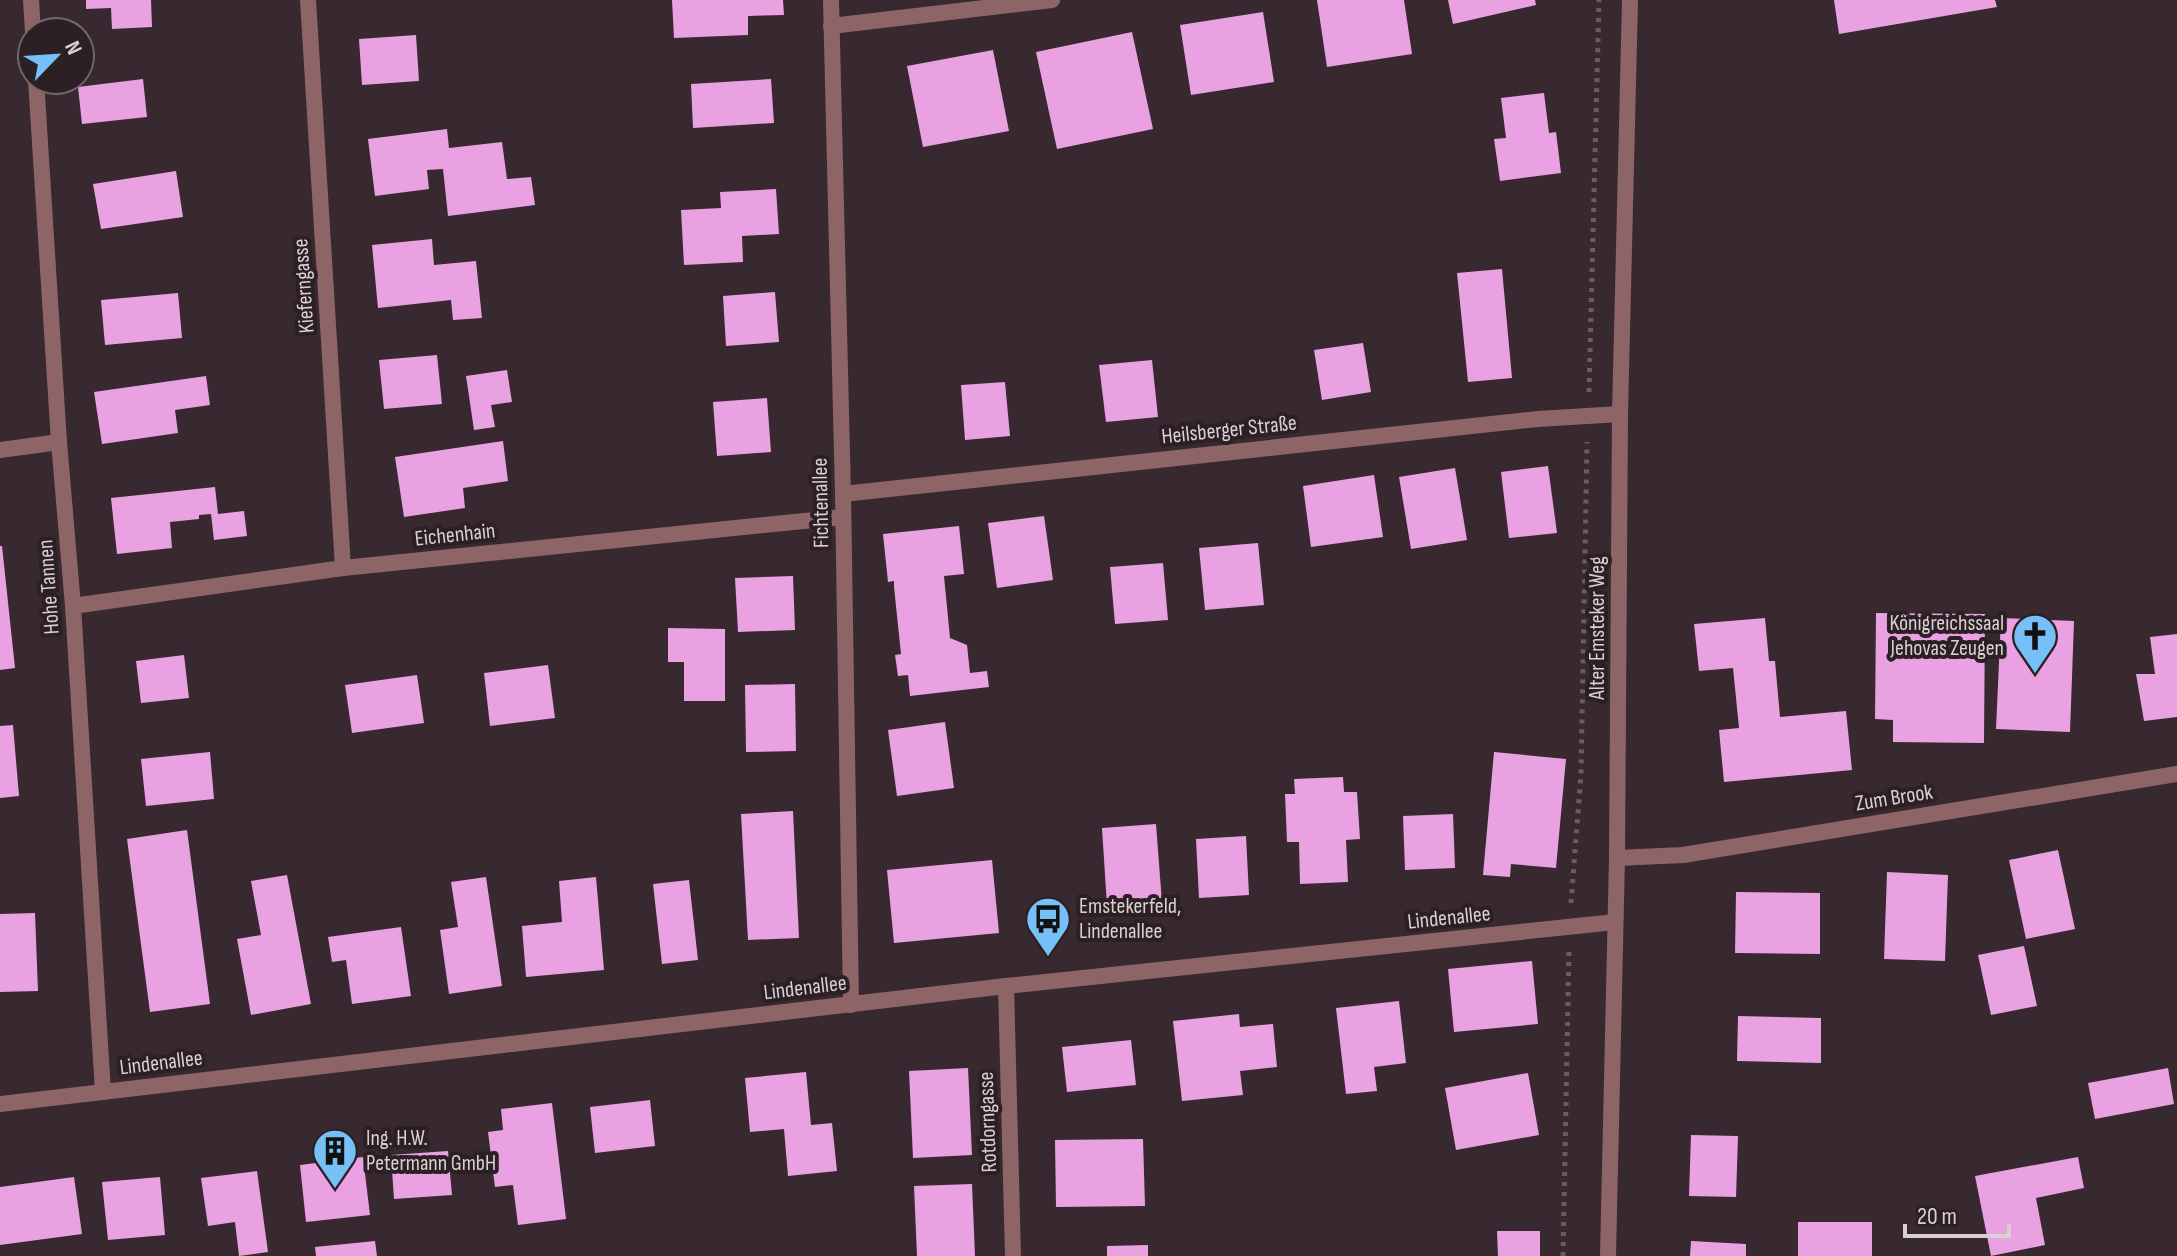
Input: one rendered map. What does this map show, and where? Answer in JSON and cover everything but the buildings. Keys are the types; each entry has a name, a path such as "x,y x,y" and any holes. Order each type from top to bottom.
{"street":[{"name":"Kieferngasse","path":"308,0 343,568"},
{"name":"Fichtenallee","path":"831,0 851,1005"},
{"path":"831,26 1052,0"},
{"name":"Alter Emsteker Weg","path":"1608,1256 1617,858 1620,414 1630,0"},
{"name":"Hohe Tannen","path":"37,96 103,1092"},
{"name":"Heilsberger Straße","path":"843,494 1522,420 1620,414"},
{"path":"0,450 59,442"},
{"name":"Eichenhain","path":"73,606 343,568 843,517"},
{"name":"Zum Brook","path":"1617,858 1683,855 2177,774"},
{"name":"Lindenallee","path":"0,1104 1006,986 1615,922"},
{"name":"Rotdorngasse","path":"1006,986 1013,1256"}],"path":[{"path":"1563,1256 1569,928 1581,774 1599,0"}],"place":[{"name":"Königreichssaal Jehovas Zeugen","path":"2035,675"},
{"name":"Emstekerfeld, Lindenallee","path":"1048,958"},
{"name":"Ing. H.W. Petermann GmbH","path":"335,1190"}]}
